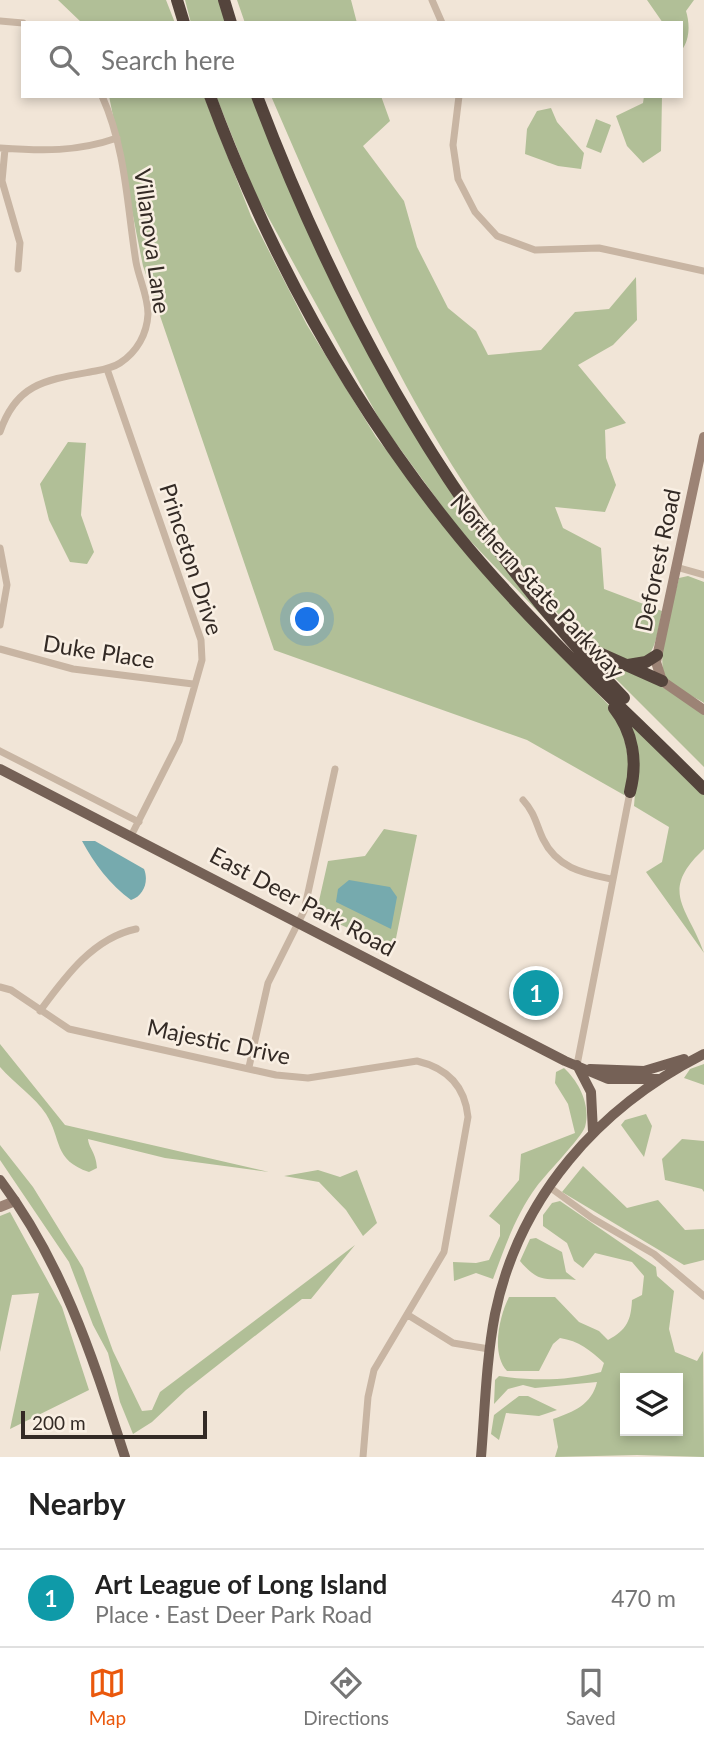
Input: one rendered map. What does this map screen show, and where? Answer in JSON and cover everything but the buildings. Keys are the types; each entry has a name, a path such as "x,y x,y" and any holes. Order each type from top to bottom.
{"highway":[{"path":"177,0 183,21"},
{"path":"224,0 230,21"},
{"name":"Northern State Parkway","path":"211,98 279,256 332,354 380,431 461,540 704,789"},
{"name":"Northern State Parkway","path":"258,98 323,255 379,366 437,463 529,590 601,673 704,778"},
{"path":"529,590 580,641 662,681"},
{"path":"625,665 642,663 657,655"},
{"path":"586,671 628,729 634,759 630,792"}],"main road":[{"name":"East Deer Park Road","path":"0,769 299,922 454,1005 582,1067 608,1079 659,1079"},
{"name":"East Deer Park Road","path":"582,1067 644,1071 704,1053"},
{"path":"481,1457 489,1349 509,1263 548,1186 593,1132 659,1079 704,1053"},
{"path":"582,1067 594,1103 593,1132"},
{"path":"570,1158 586,1131 594,1103"},
{"path":"0,1180 15,1201 70,1298 125,1457"}],"street":[{"path":"432,0 441,21"},
{"path":"0,21 21,23"},
{"name":"Villanova Lane","path":"0,432 13,404 33,386 44,381 118,365 142,340 148,314 117,138 103,98"},
{"path":"459,98 453,145 458,179 475,212 497,236 535,250 599,248 704,271"},
{"path":"18,269 20,243 2,181 2,148 81,150 117,138"},
{"name":"Princeton Drive","path":"107,369 201,640 202,660 174,755 131,836"},
{"name":"Deforest Road","path":"662,681 657,669 657,655 704,437"},
{"path":"0,548 7,585 0,625"},
{"path":"676,567 704,575"},
{"name":"Duke Place","path":"0,649 73,669 193,684"},
{"path":"662,681 704,710"},
{"path":"0,751 139,822"},
{"path":"249,1068 268,983 299,922 335,769"},
{"path":"582,1067 611,879 630,792"},
{"path":"523,800 535,813 542,838 558,861 583,873 611,879"},
{"path":"40,1011 81,961 117,933 136,929"},
{"name":"Majestic Drive","path":"0,987 11,990 69,1029 276,1075 308,1078 417,1061 431,1065 456,1082 463,1095 468,1117 449,1232 438,1266 379,1360 370,1381 363,1457"},
{"path":"548,1186 592,1218 654,1254 704,1296"},
{"path":"0,1207 15,1201"},
{"path":"408,1315 453,1343 489,1349"}],"green space":[{"path":"58,0 166,0 174,21 80,21"},
{"path":"185,0 221,0 227,21 190,21"},
{"path":"237,0 351,0 356,21 244,21"},
{"path":"647,0 694,0 686,11 688,32 683,47 683,21 662,21"},
{"path":"109,98 205,98 251,216 307,325 376,437 487,577 619,716 630,765 624,795 527,740 274,650 143,266"},
{"path":"217,98 255,98 362,341 567,642 458,528 382,424 255,193"},
{"path":"272,98 382,98 390,121 363,146 404,201 417,247 448,308 476,331 488,355 541,350 575,312 609,309 636,277 637,320 613,345 578,365 626,423 605,430 606,458 616,485 605,512 555,507 563,528 601,548 604,589 662,611 653,648 648,655 633,660 621,657 577,635 484,514 448,458 382,341"},
{"path":"644,98 662,98 661,151 643,163 627,146 616,116 643,103"},
{"path":"551,108 557,122 584,153 581,169 558,166 525,154 527,129 537,111"},
{"path":"596,119 611,125 601,153 586,147"},
{"path":"68,442 86,443 81,515 94,552 87,564 70,562 49,520 40,484"},
{"path":"688,576 704,582 704,703 671,683 663,671 663,645 679,578"},
{"path":"595,653 670,691 704,714 704,767 592,655"},
{"path":"631,723 704,793 704,849 682,877 680,889 685,911 704,953 646,872 662,862 669,827 634,806 638,755"},
{"path":"384,829 417,835 394,948 316,914 328,861 365,856"},
{"path":"0,1044 65,1125 269,1172 165,1158 88,1139 97,1168 89,1172 77,1167 64,1155 46,1114 0,1067"},
{"path":"704,1064 704,1085 684,1078 690,1069"},
{"path":"564,1068 574,1080 585,1102 585,1127 523,1208 493,1279 476,1273 454,1281 453,1262 476,1263 489,1260 500,1236 500,1225 489,1216 519,1180 521,1154 575,1133 568,1104 555,1083 556,1072"},
{"path":"646,1114 652,1126 644,1157 621,1125 625,1120"},
{"path":"682,1139 704,1141 704,1192 702,1189 665,1180 662,1159"},
{"path":"0,1145 33,1187 83,1268 113,1351 142,1411 152,1410 160,1392 355,1245 311,1299 302,1299 186,1390 152,1422 133,1434 120,1402 108,1353 93,1325 69,1262 0,1160"},
{"path":"583,1166 627,1208 658,1200 685,1230 704,1229 704,1260 684,1265 562,1192"},
{"path":"318,1170 340,1177 357,1170 377,1223 363,1236 346,1210 319,1182 284,1176"},
{"path":"560,1201 656,1267 657,1276 674,1291 669,1329 675,1352 697,1361 703,1351 704,1457 555,1457 558,1447 553,1419 586,1402 595,1390 597,1382 535,1388 523,1385 508,1389 494,1404 495,1380 499,1376 563,1379 601,1372 604,1363 584,1347 560,1338 553,1344 539,1371 507,1371 499,1355 498,1335 509,1297 555,1297 579,1322 599,1331 608,1340 624,1328 629,1319 632,1300 642,1295 644,1276 632,1262 595,1253 583,1268 574,1261 567,1243 543,1226 543,1215 552,1203"},
{"path":"10,1212 62,1307 89,1390 10,1429 39,1293 12,1295 0,1352 0,1216"},
{"path":"536,1238 562,1252 566,1272 576,1280 545,1279 527,1269 520,1261 530,1239"},
{"path":"519,1396 528,1396 557,1410 539,1416 506,1413 499,1440 491,1434 494,1415"}],"water":[{"path":"82,841 95,841 144,869 146,883 142,892 131,900 116,888"},
{"path":"349,880 390,887 397,897 391,929 336,902 338,889"}],"place":[{"name":"Art League of Long Island","path":"536,993"}]}
